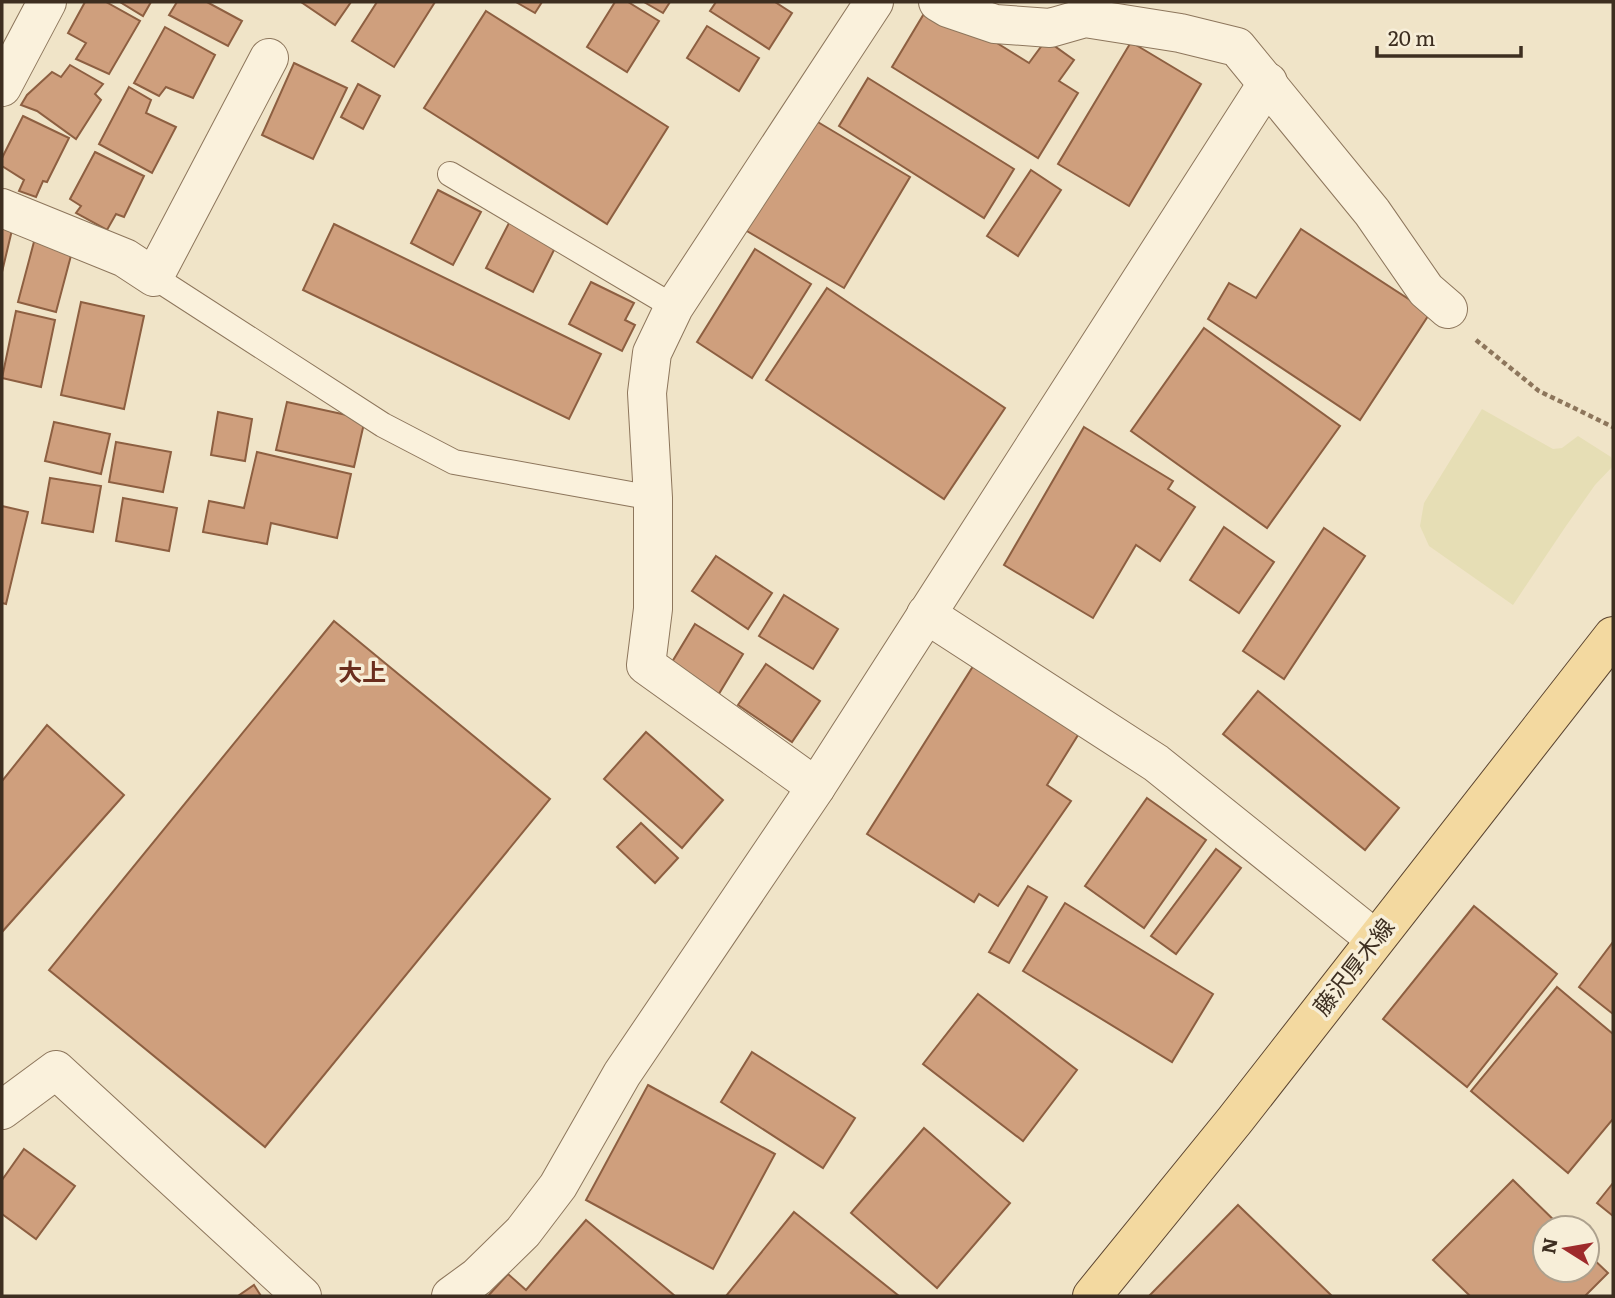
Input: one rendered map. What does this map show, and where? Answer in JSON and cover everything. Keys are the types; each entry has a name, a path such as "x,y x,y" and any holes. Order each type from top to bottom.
{"main road":[{"name":"藤沢厚木線","path":"1092,1296 1235,1120 1613,636"}],"street":[{"path":"2,87 47,2"},
{"path":"816,787 646,665 653,609 653,498 647,394 652,353 674,307 874,2"},
{"path":"938,2 995,24 1050,28 1085,18 1237,47 1372,212 1426,290 1448,309"},
{"path":"2,208 125,258 154,277 269,58"},
{"path":"451,1296 477,1277 523,1232 558,1186 622,1074 816,787 1268,82"},
{"path":"926,614 1156,763 1375,939"},
{"path":"2,1110 56,1070 302,1296"}],"lane":[{"path":"450,174 674,307"},
{"path":"154,277 383,425 454,462 653,498"}],"path":[{"path":"1448,309 1479,342 1539,391 1613,427"}],"shaded area":[{"path":"1482,409 1553,449 1562,448 1578,436 1613,461 1613,466 1595,485 1513,605 1429,546 1420,526 1424,503"}],"building":[{"path":"85,2 106,2 140,21 109,74 76,59 86,43 68,33"},
{"path":"120,2 151,2 143,16"},
{"path":"177,2 207,2 242,21 228,46 169,15"},
{"path":"301,2 351,2 335,25"},
{"path":"377,2 435,2 394,67 352,41"},
{"path":"516,2 542,2 535,13"},
{"path":"615,2 628,2 659,21 627,72 587,47"},
{"path":"644,2 670,2 663,13"},
{"path":"716,2 775,2 792,13 769,49 710,11"},
{"path":"931,2 1029,63 1046,40 1074,60 1059,81 1078,93 1038,158 892,67"},
{"path":"486,11 668,127 607,224 424,108"},
{"path":"707,26 759,58 739,91 687,58"},
{"path":"165,27 215,55 193,98 166,87 159,96 134,83"},
{"path":"1131,42 1201,84 1129,206 1058,164"},
{"path":"294,63 347,88 313,159 262,135"},
{"path":"70,65 103,84 95,94 101,100 76,139 37,111 21,105 27,95 52,72 61,77"},
{"path":"868,78 1014,169 984,218 839,126"},
{"path":"358,84 380,96 363,129 341,117"},
{"path":"129,87 151,100 146,113 176,127 152,173 99,144"},
{"path":"806,115 910,177 844,288 740,227"},
{"path":"23,116 69,138 47,182 43,181 36,197 19,191 24,180 2,166 2,158"},
{"path":"95,152 144,176 124,217 116,214 107,230 76,213 81,206 70,199"},
{"path":"1031,170 1061,190 1018,256 987,236"},
{"path":"438,190 481,212 453,265 411,243"},
{"path":"510,221 557,244 533,292 486,268"},
{"path":"334,224 601,354 569,419 303,290"},
{"path":"2,228 12,230 2,272"},
{"path":"1301,229 1430,313 1360,420 1208,319 1229,283 1256,298"},
{"path":"35,238 73,248 56,312 18,302"},
{"path":"755,249 811,284 752,378 697,342"},
{"path":"591,282 634,303 625,320 635,325 622,351 569,324"},
{"path":"827,288 1005,408 944,499 766,380"},
{"path":"81,302 144,316 124,409 61,395"},
{"path":"16,311 55,320 41,387 2,378"},
{"path":"1204,328 1340,426 1267,528 1131,431"},
{"path":"287,402 365,419 354,467 276,450"},
{"path":"218,412 252,419 245,461 211,455"},
{"path":"54,422 110,434 101,474 45,461"},
{"path":"1084,427 1173,481 1168,489 1195,507 1160,561 1136,545 1093,618 1004,565"},
{"path":"116,442 171,452 163,492 109,482"},
{"path":"257,452 351,474 337,538 271,523 267,544 203,532 209,501 244,508"},
{"path":"50,478 101,486 93,532 42,523"},
{"path":"123,498 177,508 169,551 116,541"},
{"path":"2,506 28,512 6,604 2,603"},
{"path":"1224,527 1274,562 1239,613 1190,580"},
{"path":"1324,528 1365,556 1284,679 1243,651"},
{"path":"716,556 772,593 748,629 692,591"},
{"path":"784,595 838,629 813,669 759,636"},
{"path":"334,621 550,799 265,1147 49,970"},
{"path":"695,624 743,654 717,697 669,667"},
{"path":"977,660 1083,727 1047,785 1071,801 998,906 979,894 974,902 867,834"},
{"path":"766,664 820,701 792,742 738,705"},
{"path":"1258,691 1399,808 1365,850 1223,734"},
{"path":"47,725 124,795 2,932 2,781"},
{"path":"646,732 723,800 682,848 604,779"},
{"path":"1147,798 1206,840 1144,928 1085,886"},
{"path":"641,823 678,858 655,883 617,847"},
{"path":"1216,849 1241,868 1176,954 1151,936"},
{"path":"1028,886 1047,897 1009,963 989,952"},
{"path":"1065,903 1213,994 1172,1062 1023,971"},
{"path":"1474,906 1557,974 1467,1087 1383,1019"},
{"path":"1613,942 1613,1014 1579,987"},
{"path":"1557,987 1613,1034 1613,1119 1568,1173 1471,1091"},
{"path":"978,994 1077,1070 1023,1141 923,1064"},
{"path":"752,1052 855,1118 823,1168 721,1102"},
{"path":"648,1085 775,1154 713,1269 586,1200"},
{"path":"924,1128 1010,1203 937,1288 851,1213"},
{"path":"24,1149 75,1186 36,1239 2,1214 2,1180"},
{"path":"1513,1180 1548,1214 1531,1214 1531,1284 1597,1284 1585,1296 1470,1296 1433,1260"},
{"path":"1613,1183 1613,1216 1597,1203"},
{"path":"1238,1205 1332,1296 1149,1296"},
{"path":"794,1212 899,1296 726,1296"},
{"path":"586,1220 675,1296 488,1296 508,1274 526,1290"},
{"path":"1601,1266 1608,1273 1601,1280"},
{"path":"254,1285 261,1296 238,1296"}],"district":[{"name":"大上","path":"362,673"}]}
